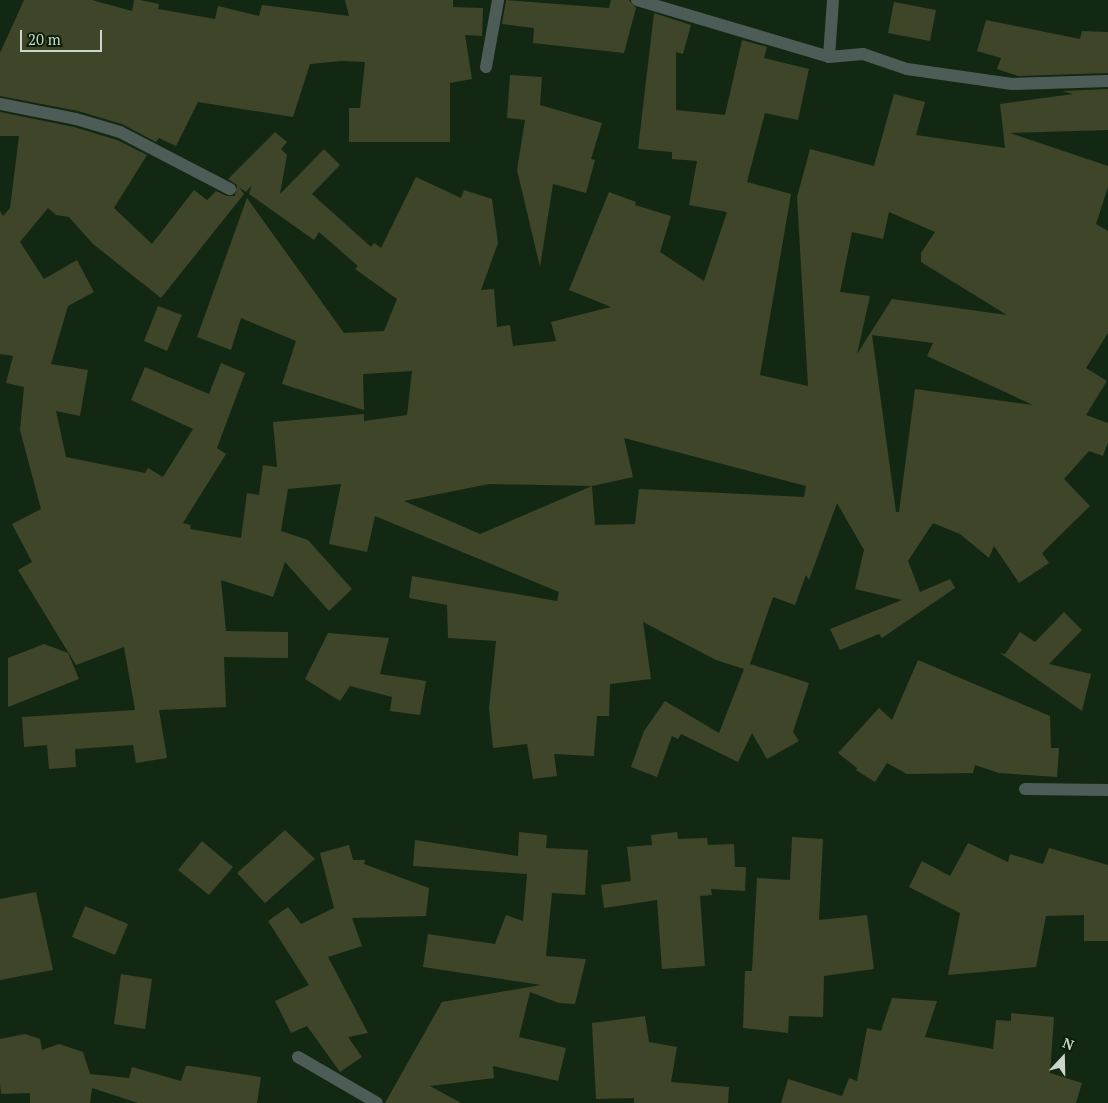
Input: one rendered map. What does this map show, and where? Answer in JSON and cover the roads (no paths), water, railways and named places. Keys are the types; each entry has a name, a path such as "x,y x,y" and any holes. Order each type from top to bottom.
{"street":[{"path":"486,67 498,0"},
{"path":"637,0 829,58 864,54 907,69 1012,84 1108,81"},
{"path":"829,58 833,0"},
{"path":"0,104 76,119 120,132 230,189"},
{"path":"1025,789 1108,790"},
{"path":"298,1057 377,1103"}]}
